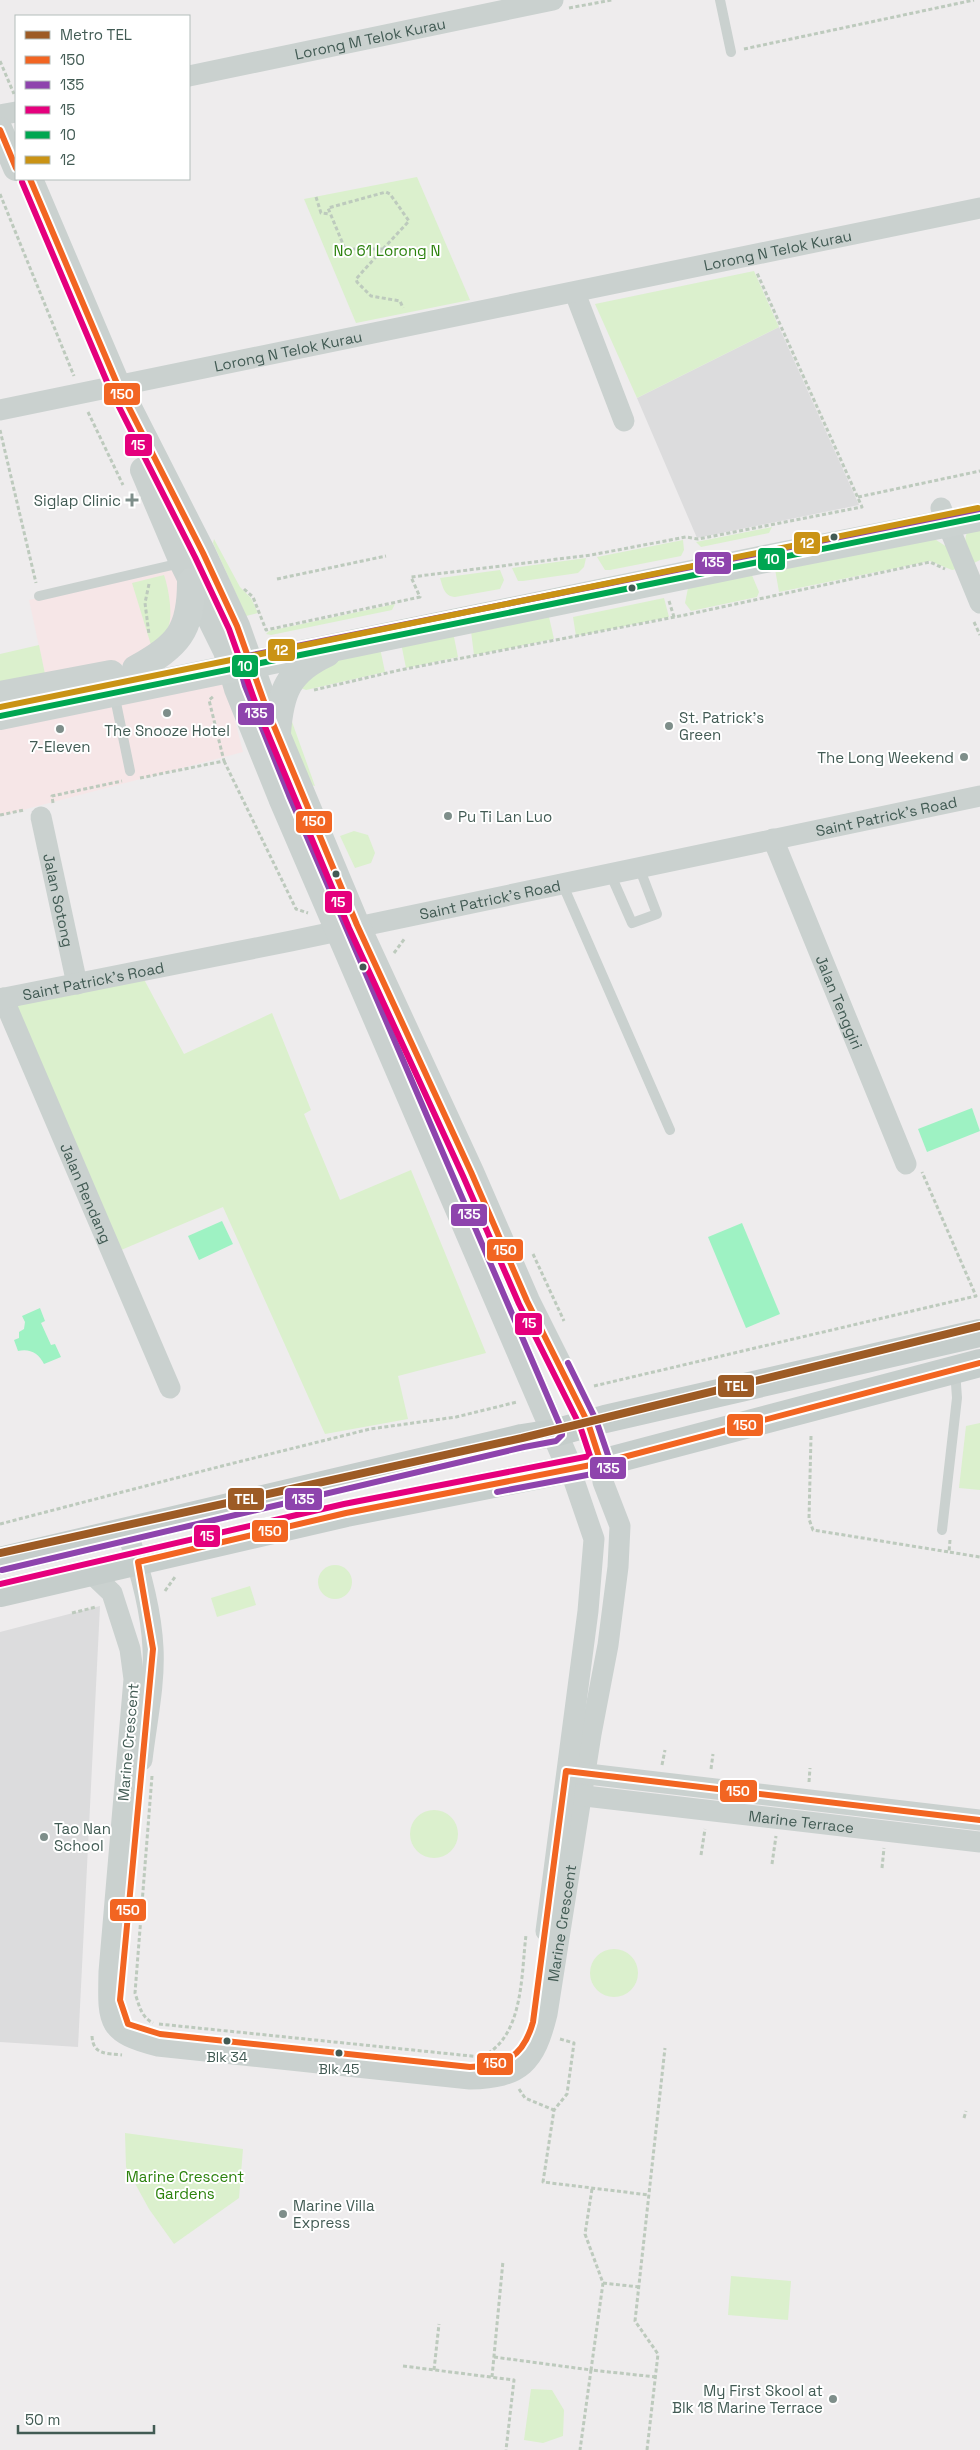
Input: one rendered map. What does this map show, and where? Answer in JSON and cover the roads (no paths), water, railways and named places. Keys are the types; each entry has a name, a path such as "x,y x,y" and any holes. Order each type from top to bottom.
{"main road":[{"path":"0,695 136,669 344,645 944,516 980,500"},
{"path":"0,716 113,692 238,658 631,569 944,516 980,517"},
{"path":"136,669 164,653 181,634 189,613 192,566"},
{"path":"277,733 279,708 283,693 293,677 313,659 344,645"},
{"path":"0,1561 522,1438 554,1433 588,1423 980,1333"},
{"path":"0,1593 346,1513 601,1463 967,1366"}],"street":[{"name":"Lorong M Telok Kurau","path":"190,76 552,0"},
{"path":"6,113 15,144"},
{"path":"6,113 15,162"},
{"path":"21,180 192,566 277,733 356,926 540,1399 570,1469"},
{"path":"30,180 113,387"},
{"name":"Lorong N Telok Kurau","path":"0,410 980,208"},
{"path":"575,293 624,421"},
{"path":"944,516 980,603"},
{"path":"238,658 253,730 356,926 471,1172 527,1301 588,1423 601,1463"},
{"name":"Saint Patrick's Road","path":"2,999 980,796"},
{"name":"Jalan Sotong","path":"38,811 77,984"},
{"name":"Jalan Tenggiri","path":"773,839 906,1164"},
{"name":"Jalan Rendang","path":"2,999 170,1388"},
{"name":"Marine Crescent","path":"575,1772 608,1645 618,1567 620,1526 603,1482 601,1463"},
{"name":"Marine Crescent","path":"90,1572 112,1593 130,1649 134,1679 112,1917 108,2002 112,2022 121,2034 134,2040 158,2046 470,2079 492,2079 514,2073 535,2051 544,2028 575,1772 594,1539 570,1469"},
{"name":"Marine Crescent","path":"127,1532 138,1562 155,1598 153,1649 121,1972 120,2000 128,2024 160,2034 470,2067 490,2066 508,2062 524,2045 534,2011 572,1794"},
{"name":"Marine Terrace","path":"575,1772 980,1820"},
{"name":"Marine Terrace","path":"572,1794 980,1842"}],"lane":[{"path":"720,0 731,52"},
{"path":"38,596 154,570 192,566"},
{"path":"113,692 131,775"},
{"path":"610,873 632,923 657,914 639,867"},
{"path":"562,883 670,1130"},
{"path":"942,1530 957,1398 967,1366"}],"metro line":[{"name":"TEL","path":"0,1553 522,1438 980,1326"}],"place":[{"name":"Siglap Clinic","path":"132,500"},
{"name":"The Snooze Hotel","path":"167,713"},
{"name":"St. Patrick's Green","path":"669,726"},
{"name":"7-Eleven","path":"60,729"},
{"name":"The Long Weekend","path":"964,757"},
{"name":"Pu Ti Lan Luo","path":"448,816"},
{"name":"Tao Nan School","path":"44,1837"},
{"name":"Blk 34","path":"227,2041"},
{"name":"Blk 45","path":"339,2053"},
{"name":"Marine Villa Express","path":"283,2214"},
{"name":"My First Skool at Blk 18 Marine Terrace","path":"833,2399"}],"park label":[{"name":"No 61 Lorong N","path":"387,250"},
{"name":"Marine Crescent Gardens","path":"185,2184"}]}
